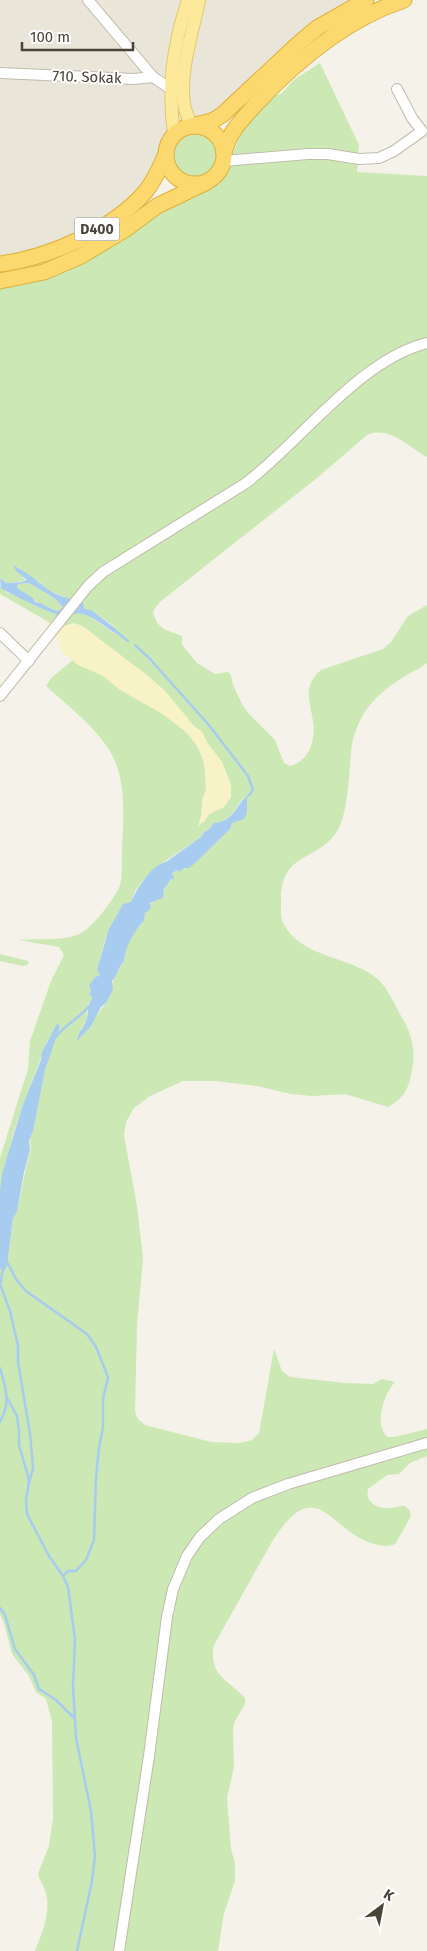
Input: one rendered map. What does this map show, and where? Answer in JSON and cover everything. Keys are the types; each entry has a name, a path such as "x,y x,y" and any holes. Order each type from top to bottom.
{"highway":[{"path":"207,182 192,184 179,179 169,168 166,154 167,147 174,135 179,130 212,121 222,115 317,28 366,0"},
{"path":"0,281 44,272 81,256 126,229 157,206 207,182 218,173 231,134 264,96 308,56 348,27 404,0"},
{"path":"191,126 201,126 217,135 222,143 224,157"},
{"name":"D400","path":"0,264 61,248 116,217 145,192 158,173 166,154"}],"main road":[{"path":"174,135 171,89 176,42 188,0"},
{"path":"191,126 184,104 184,91 188,46 199,0"}],"street":[{"path":"91,2 153,77 171,89"},
{"name":"710. Sokak","path":"0,73 134,79 153,77"},
{"path":"224,157 328,154 360,159 379,158 424,134 412,118 398,89"},
{"path":"0,696 81,594 104,572 160,535 229,495 266,467 343,394 374,368 402,352 427,343"},
{"path":"0,633 29,661"},
{"path":"119,1951 167,1617 178,1575 190,1552 200,1537 219,1519 252,1498 288,1484 427,1443"}],"shaded area":[{"path":"0,0 366,0 341,14 234,106 179,130 169,141 158,173 98,228 0,264"}],"green space":[{"path":"320,63 359,145 357,172 427,176 427,457 398,438 390,435 375,433 367,435 317,478 161,601 153,612 161,626 168,631 182,636 182,644 197,663 215,674 228,672 231,675 233,685 243,706 275,740 284,763 290,766 297,763 307,754 312,742 314,728 309,688 315,676 321,670 383,649 391,642 408,616 427,605 427,663 380,694 360,720 352,744 342,822 330,840 321,848 293,865 282,885 281,902 283,922 292,936 302,944 326,956 364,970 383,984 409,1032 413,1050 413,1064 407,1089 400,1099 388,1107 345,1094 313,1096 215,1081 183,1081 150,1096 134,1108 126,1122 124,1135 137,1206 143,1258 137,1326 135,1412 138,1419 145,1425 211,1442 239,1443 252,1440 259,1433 274,1349 282,1371 290,1377 346,1383 373,1384 382,1379 395,1382 387,1394 382,1410 381,1425 384,1432 388,1437 394,1437 427,1429 427,1456 410,1463 399,1474 387,1475 368,1489 369,1499 376,1506 387,1508 405,1506 410,1511 411,1516 396,1543 390,1546 378,1545 362,1539 325,1512 314,1508 302,1509 289,1519 273,1540 214,1645 213,1655 217,1670 245,1698 245,1704 234,1723 234,1767 227,1798 231,1849 235,1863 235,1881 224,1913 218,1951 35,1951 47,1915 46,1893 38,1874 49,1846 53,1818 52,1722 46,1699 36,1692 29,1676 12,1654 0,1614 0,1269 4,1272 7,1265 13,1218 31,1148 30,1139 45,1070 59,1025 48,1040 23,1104 13,1135 0,1191 0,1158 28,1069 30,1041 51,981 64,955 59,947 19,940 61,938 76,935 88,928 104,910 118,890 121,881 123,811 119,772 108,748 87,723 46,686 51,678 73,660 161,712 187,732 199,750 206,771 205,794 201,810 203,823 209,814 224,807 229,799 231,785 222,762 208,744 202,732 194,726 164,690 143,672 87,629 74,623 65,626 52,624 0,594 0,585 7,593 20,596 36,606 55,614 76,612 89,616 115,634 115,627 91,610 84,609 82,603 46,589 41,583 18,567 16,569 26,581 6,583 0,578 0,287 82,263 107,250 158,212 217,182 225,172 241,134 258,111 276,95 281,94 295,79","holes":["250,793 247,798 247,811 244,818 233,822 220,839 195,862 179,872 177,870 171,873 172,880 170,880 159,899 150,904 145,913 144,921 131,939 124,961 114,977 111,994 93,1020 80,1031 87,1019 88,1004 92,999 92,996 89,995 92,984 100,975 97,970 106,936 123,904 131,902 135,891 144,879 158,866 202,836 214,823 222,821 231,815 241,801"]},
{"path":"191,132 201,132 213,139 220,151 220,161 213,173 201,180 191,180 183,176 176,169 172,161 172,151 176,143 183,136"},
{"path":"29,583 54,598 63,607 58,611 48,608 17,588 18,584"},
{"path":"0,954 28,961 29,964 23,966 0,961"}],"sand":[{"path":"43,621 59,626 81,625 164,690 194,726 202,732 208,744 222,762 231,785 231,797 224,807 209,814 198,827 203,809 202,800 206,789 204,762 198,746 186,732 161,713 120,690 103,676 78,665 62,652 56,635"}],"water":[{"path":"13,565 54,593 83,603 84,609 91,610 115,628 116,634 86,615 79,613 56,614 1,588 0,578 6,583 27,580 17,572","holes":["29,583 54,598 63,607 58,611 35,602 33,598 17,588 18,584"]},
{"path":"250,793 247,798 247,812 244,819 232,823 230,829 189,868 172,873 174,879 170,880 164,888 163,898 150,903 151,908 145,913 144,921 131,939 124,961 112,981 113,990 91,1026 77,1041 86,1021 92,999 92,996 89,995 91,990 89,986 94,978 100,975 97,970 108,931 123,904 131,902 155,867 166,862 202,836 214,823 221,822 231,816"},
{"path":"57,1024 60,1025 45,1070 33,1131 29,1141 30,1150 17,1212 13,1218 7,1265 4,1272 0,1269 0,1191 2,1174 23,1104 41,1060 42,1052"}],"waterway":[{"path":"113,629 128,641"},
{"path":"135,645 150,659 208,724 242,768 248,776 253,790 249,795"},
{"path":"55,1038 89,1006"},
{"path":"6,1260 16,1279 26,1291 87,1334 96,1347 108,1378 103,1398 103,1428 96,1478 94,1540 86,1560 76,1571 68,1571 63,1576 68,1587 75,1639 73,1686 76,1738 91,1811 95,1856 92,1881 77,1951"},
{"path":"3,1269 0,1284 10,1311 18,1346 18,1362 30,1434 33,1468 29,1483"},
{"path":"0,1368 6,1389 5,1408 0,1422"},
{"path":"7,1398 17,1416 19,1445 28,1476 27,1514 49,1556 63,1576"},
{"path":"0,1608 5,1615 15,1649 34,1675 39,1689 56,1700 73,1717"}]}
